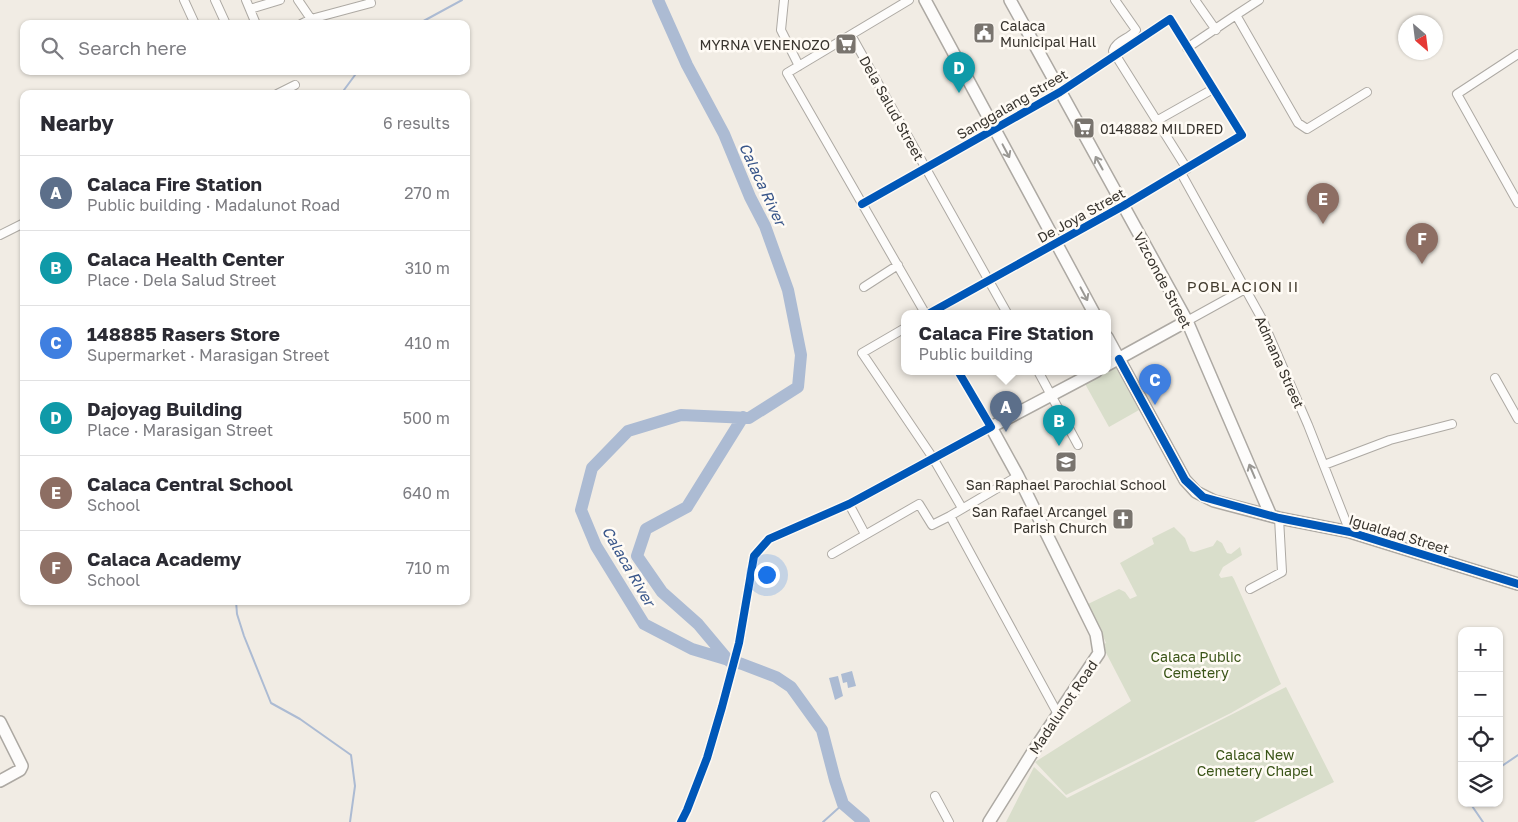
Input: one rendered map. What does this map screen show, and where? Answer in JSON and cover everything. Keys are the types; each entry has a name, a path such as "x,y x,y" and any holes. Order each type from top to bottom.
{"main road":[{"path":"925,0 1092,310"},
{"name":"Vizconde Street","path":"1010,0 1187,321 1275,517"},
{"path":"1111,363 1187,321"},
{"name":"Igualdad Street","path":"1111,344 1185,480 1192,488 1208,499 1275,517 1350,532 1518,583"},
{"path":"991,427 1090,375"},
{"name":"Madalunot Road","path":"989,822 1034,750 1099,653 1096,634 1018,476 991,427"},
{"path":"0,722 22,766 20,770 0,781"}],"street":[{"path":"184,0 193,20"},
{"path":"215,0 224,20"},
{"path":"246,0 254,20"},
{"path":"250,9 280,0"},
{"path":"298,0 311,19 371,3 370,0"},
{"path":"784,0 781,30 799,66"},
{"path":"909,0 787,73 924,310"},
{"path":"1115,0 1136,30 1134,34 1113,48 1116,56"},
{"path":"1195,0 1216,30"},
{"path":"1158,120 1214,89 1187,48 1260,0"},
{"path":"1236,15 1298,124 1307,129 1367,92"},
{"name":"Sanggalang Street","path":"862,204 1060,92 1170,19 1187,48"},
{"name":"Dela Salud Street","path":"851,34 1005,310"},
{"path":"1518,54 1457,94 1518,203"},
{"name":"Admana Street","path":"1116,56 1158,120 1262,319 1324,465 1350,532"},
{"path":"285,90 294,85"},
{"name":"De Joya Street","path":"935,310 1123,206 1242,135 1214,89"},
{"path":"0,235 20,225"},
{"path":"864,287 898,265"},
{"path":"1187,321 1245,289"},
{"path":"901,330 862,353 934,458 962,508"},
{"path":"681,822 707,758 739,643 754,556 768,539 849,504 991,427 960,375"},
{"path":"1040,375 1078,445"},
{"path":"1496,378 1517,416"},
{"path":"1324,465 1390,440 1452,424"},
{"path":"832,554 919,504 932,525 1018,476"},
{"path":"849,504 865,534"},
{"path":"950,516 1058,716"},
{"path":"1250,589 1282,572 1275,517"},
{"path":"935,796 949,822"}],"green space":[{"path":"1111,368 1116,368 1139,410 1109,427 1084,382 1097,375 1111,375"},
{"name":"Calaca Public Cemetery","path":"1174,527 1185,538 1190,551 1194,552 1213,546 1217,540 1222,543 1227,553 1231,554 1240,547 1242,555 1223,567 1219,575 1221,578 1232,576 1234,579 1281,684 1231,713 1066,795 1035,762 1131,701 1102,645 1106,643 1088,604 1119,589 1125,592 1130,599 1137,596 1120,563 1154,544 1152,538"},
{"name":"Calaca New Cemetery Chapel","path":"1286,687 1334,782 1254,822 1006,822 1034,767 1067,798"}],"water":[{"path":"852,671 856,686 848,688 847,682 843,683 841,674"},
{"path":"838,676 843,696 835,700 829,678"}],"waterway":[{"path":"425,20 462,0"},
{"name":"Calaca River","path":"658,0 687,65 724,134 750,197 765,226 788,290 801,355 798,387 749,418 681,415 628,431 592,468 581,510 596,546 644,624 692,649 742,664 776,677 791,687 822,730 843,804 864,822"},
{"path":"344,90 355,75"},
{"path":"729,661 698,624 662,592 637,556 646,529 687,507 743,417"},
{"path":"236,605 244,636 271,703 300,719 351,755 355,786 350,822"},
{"path":"1503,765 1518,755"},
{"path":"823,822 843,804"},
{"path":"1473,807 1483,822"}],"cycle path":[{"path":"862,204 1060,92 1170,19 1242,135 1123,206 935,310"},
{"path":"1119,359 1185,480 1203,497 1279,518 1350,532 1518,584"},
{"path":"681,822 707,758 722,707 739,643 754,556 769,539 849,504 991,427 960,375"}],"place":[{"name":"Calaca Municipal Hall","path":"984,33"},
{"name":"MYRNA VENENOZO","path":"846,44"},
{"name":"Dajoyag Building","path":"959,93"},
{"name":"0148882 MILDRED","path":"1084,128"},
{"name":"Calaca Central School","path":"1323,224"},
{"name":"Calaca Academy","path":"1422,264"},
{"name":"148885 Rasers Store","path":"1155,405"},
{"name":"Calaca Fire Station","path":"1006,432"},
{"name":"Calaca Health Center","path":"1059,446"},
{"name":"San Raphael Parochial School","path":"1066,462"},
{"name":"San Rafael Arcangel Parish Church","path":"1123,519"}],"district":[{"name":"POBLACION II","path":"1243,286"}]}
